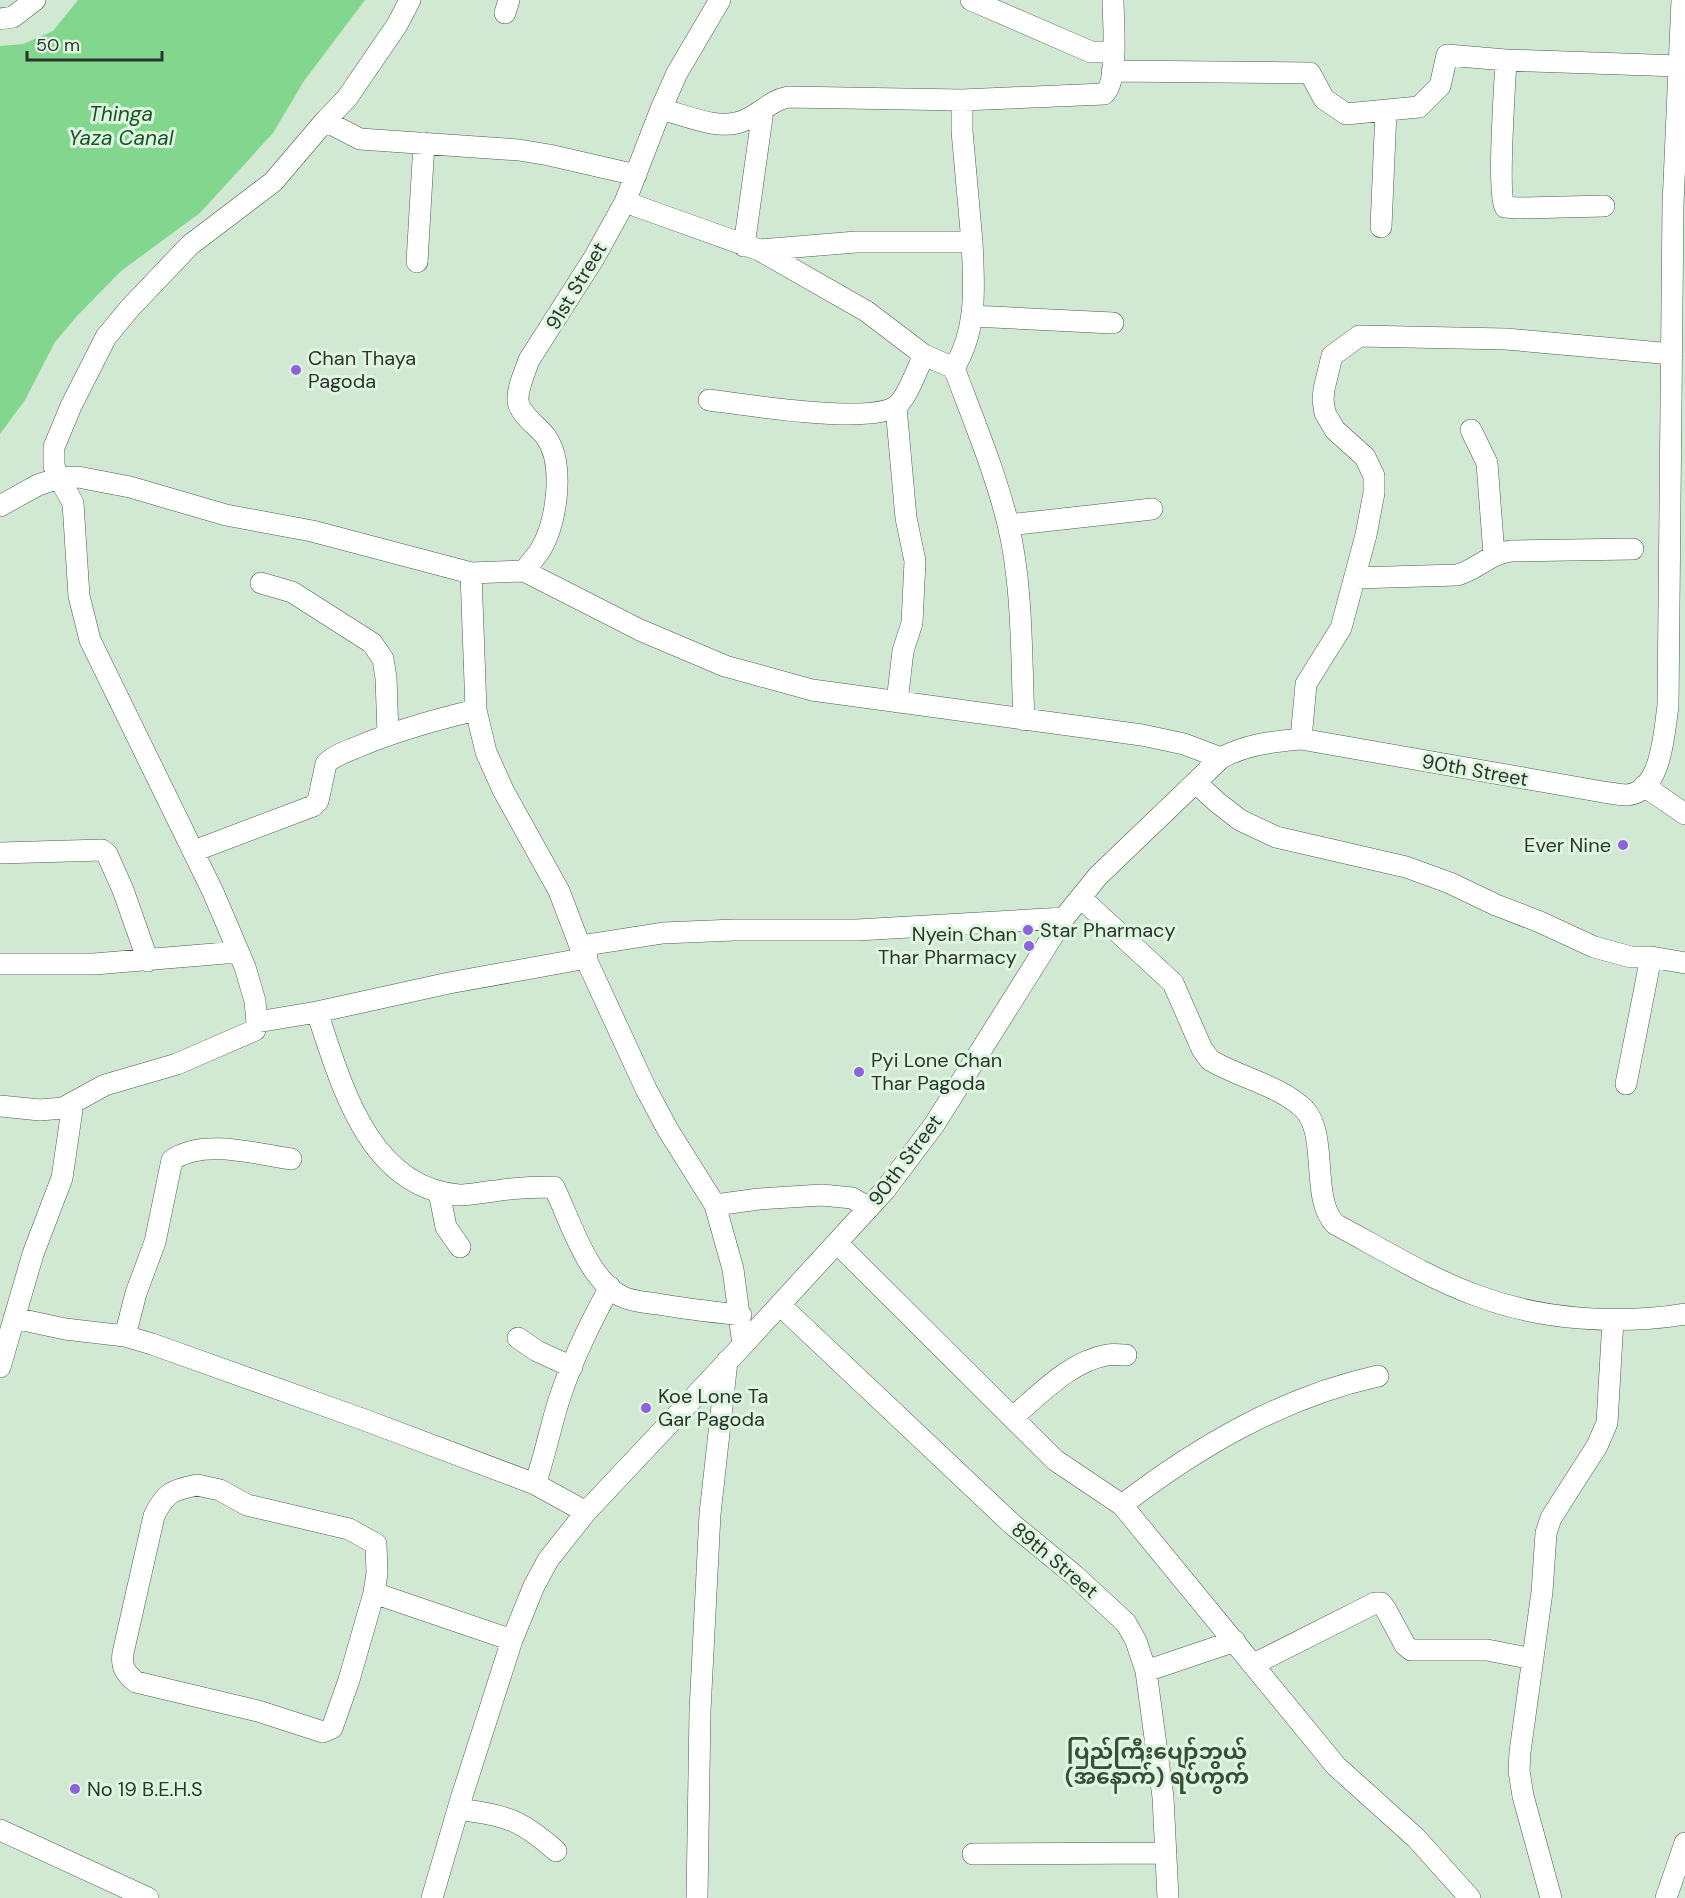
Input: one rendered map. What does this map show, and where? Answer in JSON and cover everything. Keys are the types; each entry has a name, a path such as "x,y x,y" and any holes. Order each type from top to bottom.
{"street":[{"path":"0,19 13,17 35,0"},
{"path":"0,1106 40,1110 63,1108 105,1085 177,1064 214,1050 253,1032 257,1022 255,1001 238,952 194,850 137,740 90,640 79,596 73,503 54,466 54,447 71,406 106,337 130,308 190,245 273,182 347,98 397,25 410,0"},
{"name":"91st Street","path":"524,571 541,548 550,525 556,495 557,465 552,447 522,410 518,401 523,375 529,360 594,258 625,202 677,74 720,0"},
{"path":"970,0 1112,62 1310,73 1324,99 1346,114 1419,106 1440,86 1447,55 1506,60 1679,66"},
{"path":"661,109 707,121 731,124 742,122 788,97 962,100 1104,94 1109,87 1112,62 1113,0"},
{"path":"1682,0 1673,205 1672,354 1677,547 1677,706 1655,773 1644,786 1685,814"},
{"path":"1506,60 1502,181 1502,202 1505,207 1604,206"},
{"path":"954,368 965,347 974,297 972,242 962,131 962,100"},
{"path":"752,248 763,110"},
{"path":"1381,227 1386,111"},
{"path":"325,121 360,139 539,153 636,175"},
{"path":"417,262 424,143"},
{"path":"625,202 752,248 866,311 924,355 954,368 996,484 1008,525 1016,571 1024,720"},
{"path":"752,248 856,242 972,242"},
{"path":"972,316 1113,323"},
{"path":"1301,740 1306,684 1341,628 1374,493 1374,476 1365,457 1335,430 1325,413 1323,400 1332,356 1359,336 1506,339 1672,354"},
{"path":"709,400 807,411 873,413 896,407 901,403 924,355"},
{"path":"896,407 906,518 915,561 912,623 903,651 897,702"},
{"path":"1471,430 1487,463 1494,555"},
{"path":"0,506 38,485 59,478 78,477 130,487 216,512 312,531 471,573 524,571 640,630 725,666 812,690 1142,735 1184,744 1221,758"},
{"path":"1008,525 1152,509"},
{"path":"1355,578 1457,575 1470,572 1494,555 1511,550 1633,549"},
{"path":"471,573 476,710 486,752 559,891 646,1089 668,1130 715,1205 728,1249 741,1315 744,1345"},
{"path":"261,583 292,592 372,643 383,659 387,678 388,734"},
{"path":"194,850 313,806 318,801 326,764 329,760 388,734 476,710"},
{"name":"90th Street","path":"432,1898 512,1640 534,1586 548,1560 586,1512 838,1244 885,1190 934,1125 1064,918 1098,876 1221,758 1238,749 1258,744 1301,740 1603,792 1626,795 1644,786"},
{"path":"1196,783 1240,820 1276,837 1406,867 1450,883 1496,906 1540,922 1594,946 1631,957 1651,957 1685,963"},
{"path":"0,853 102,850 107,854 123,890 148,961"},
{"path":"1081,898 1173,982 1202,1049 1210,1060 1292,1099 1305,1111 1313,1124 1327,1211 1335,1224 1443,1281 1477,1296 1512,1307 1558,1315 1613,1320 1653,1319 1685,1314"},
{"path":"257,1022 317,1012 663,933 734,930 857,930 1064,918"},
{"path":"0,964 49,966 148,961 238,952"},
{"path":"1626,1084 1651,957"},
{"path":"317,1012 341,1082 357,1120 371,1142 404,1175 423,1187 462,1195 554,1187 577,1239 599,1277 621,1296 635,1301 741,1315"},
{"path":"0,1367 33,1254 62,1178 73,1103"},
{"path":"125,1336 136,1293 155,1242 172,1160 180,1155 213,1148 291,1159"},
{"path":"439,1192 446,1227 460,1247"},
{"path":"715,1205 759,1199 822,1196 852,1198 869,1208"},
{"path":"838,1244 1055,1460 1122,1505 1336,1766 1416,1838 1470,1898"},
{"path":"535,1484 559,1400 588,1327 609,1287"},
{"name":"89th Street","path":"780,1305 1012,1524 1126,1623 1136,1641 1146,1671 1163,1797 1168,1898"},
{"path":"14,1318 65,1329 125,1336 152,1344 535,1484 586,1512"},
{"path":"1551,1898 1523,1796 1519,1771 1542,1592 1546,1533 1551,1518 1597,1446 1607,1423 1613,1320"},
{"path":"518,1338 537,1351 572,1367"},
{"path":"1013,1418 1051,1385 1079,1365 1107,1354 1126,1355"},
{"path":"697,1898 700,1711 710,1526 727,1361"},
{"path":"1122,1505 1164,1473 1259,1417 1340,1384 1378,1376"},
{"path":"197,1485 220,1490 247,1505 349,1529 376,1544 377,1573 374,1593 349,1680 332,1728 323,1732 258,1711 136,1682 125,1672 122,1661 123,1653 154,1516 162,1499 176,1489 197,1485"},
{"path":"374,1593 512,1640"},
{"path":"1254,1664 1375,1603 1385,1608 1410,1650 1487,1650 1533,1659"},
{"path":"1146,1671 1235,1641"},
{"path":"458,1809 498,1814 519,1822 535,1832 556,1851"},
{"path":"0,1830 148,1898"},
{"path":"1666,1898 1685,1843"},
{"path":"973,1854 1166,1853"}],"water":[{"name":"Thinga Yaza Canal","path":"78,0 365,0 304,81 273,133 200,213 121,271 55,342 25,400 0,434 0,46 23,44 53,31"}],"place":[{"name":"Chan Thaya Pagoda","path":"296,370"},
{"name":"Ever Nine","path":"1623,845"},
{"name":"Star Pharmacy","path":"1028,930"},
{"name":"Nyein Chan Thar Pharmacy","path":"1029,946"},
{"name":"Pyi Lone Chan Thar Pagoda","path":"859,1072"},
{"name":"Koe Lone Ta Gar Pagoda","path":"646,1408"},
{"name":"No 19 B.E.H.S","path":"75,1789"}],"district":[{"name":"ပြည်ကြီးပျော်ဘွယ် (အနောက်) ရပ်ကွက်","path":"1157,1764"}]}
